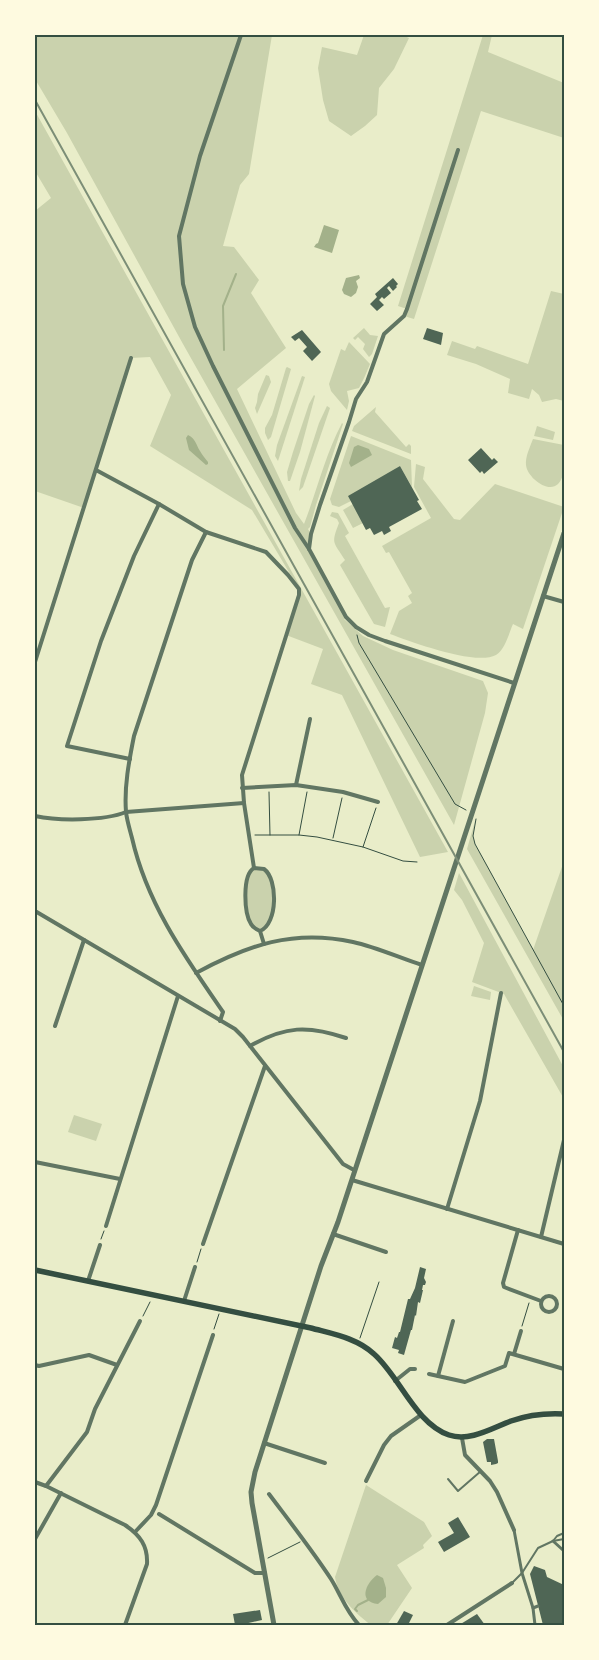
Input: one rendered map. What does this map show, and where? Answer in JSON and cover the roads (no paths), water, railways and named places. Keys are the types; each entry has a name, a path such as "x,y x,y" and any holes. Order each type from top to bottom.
{"main road":[{"path":"35,1270 302,1326 358,1343 375,1355 421,1414 448,1435 462,1438 473,1436 532,1415 564,1414"}],"street":[{"path":"241,35 195,172 179,236 183,284 195,327 295,528 309,549 346,617 369,635 514,682"},
{"path":"309,549 311,534 320,505 356,399 367,382 384,334 404,316 407,309 458,150"},
{"path":"35,662 131,358"},
{"path":"96,470 206,532 266,552 299,589 299,595 242,775 242,788 254,868"},
{"path":"130,759 67,746 101,641 134,556 159,504"},
{"path":"206,532 192,560 137,729 130,759 126,812 135,852 147,888 167,928 223,1012 220,1021"},
{"path":"274,1625 251,1492 255,1472 564,533"},
{"path":"543,596 564,602"},
{"path":"296,785 310,719"},
{"path":"242,788 308,786 343,792 378,802"},
{"path":"35,816 75,819 117,816 126,812 244,803"},
{"path":"254,868 264,869 271,875 273,882 274,905 272,914 269,925 260,931"},
{"path":"254,868 248,874 246,898 248,919 250,924 260,931 264,944"},
{"path":"35,911 234,1029 250,1046 342,1164 354,1170"},
{"path":"196,973 227,957 264,944 290,938 354,942 422,965"},
{"path":"55,1026 84,940"},
{"path":"447,1209 480,1101 501,993"},
{"path":"106,1226 178,996"},
{"path":"250,1046 278,1033 298,1029 316,1030 346,1038"},
{"path":"203,1244 265,1066"},
{"path":"541,1238 564,1140"},
{"path":"35,1162 120,1179"},
{"path":"352,1180 564,1244"},
{"path":"518,1230 503,1283 504,1287 541,1301"},
{"path":"333,1234 386,1252"},
{"path":"88,1281 100,1245"},
{"path":"184,1301 195,1267"},
{"path":"546,1297 552,1297 556,1302 555,1308 550,1312 544,1311 541,1301 546,1297"},
{"path":"438,1376 453,1320"},
{"path":"46,1486 87,1432 95,1409 140,1321"},
{"path":"514,1354 521,1331"},
{"path":"135,1532 151,1515 156,1505 213,1335"},
{"path":"429,1374 465,1382 505,1366 509,1353 564,1369"},
{"path":"35,1365 38,1366 89,1355 117,1365"},
{"path":"395,1381 410,1369 415,1369"},
{"path":"366,1482 384,1444 391,1436 421,1414"},
{"path":"462,1438 465,1455 490,1481 514,1530 522,1573 533,1608 535,1625"},
{"path":"264,1443 325,1463"},
{"path":"35,1482 125,1525 135,1532 145,1547 148,1555 147,1564 125,1625"},
{"path":"35,1539 61,1493"},
{"path":"269,1494 332,1580 343,1604 359,1625"},
{"path":"159,1514 255,1573 265,1573"},
{"path":"553,1541 564,1551"},
{"path":"447,1625 512,1583"},
{"path":"533,1608 538,1606"}],"lane":[{"path":"448,1479 458,1491 481,1471"},
{"path":"553,1541 557,1536 564,1533"},
{"path":"512,1583 522,1573 538,1548 553,1541 564,1539"}],"waterway":[{"path":"224,350 223,306 236,274"},
{"path":"357,1611 355,1609 358,1605 368,1600"}],"railway":[{"path":"35,100 564,1052"}]}
